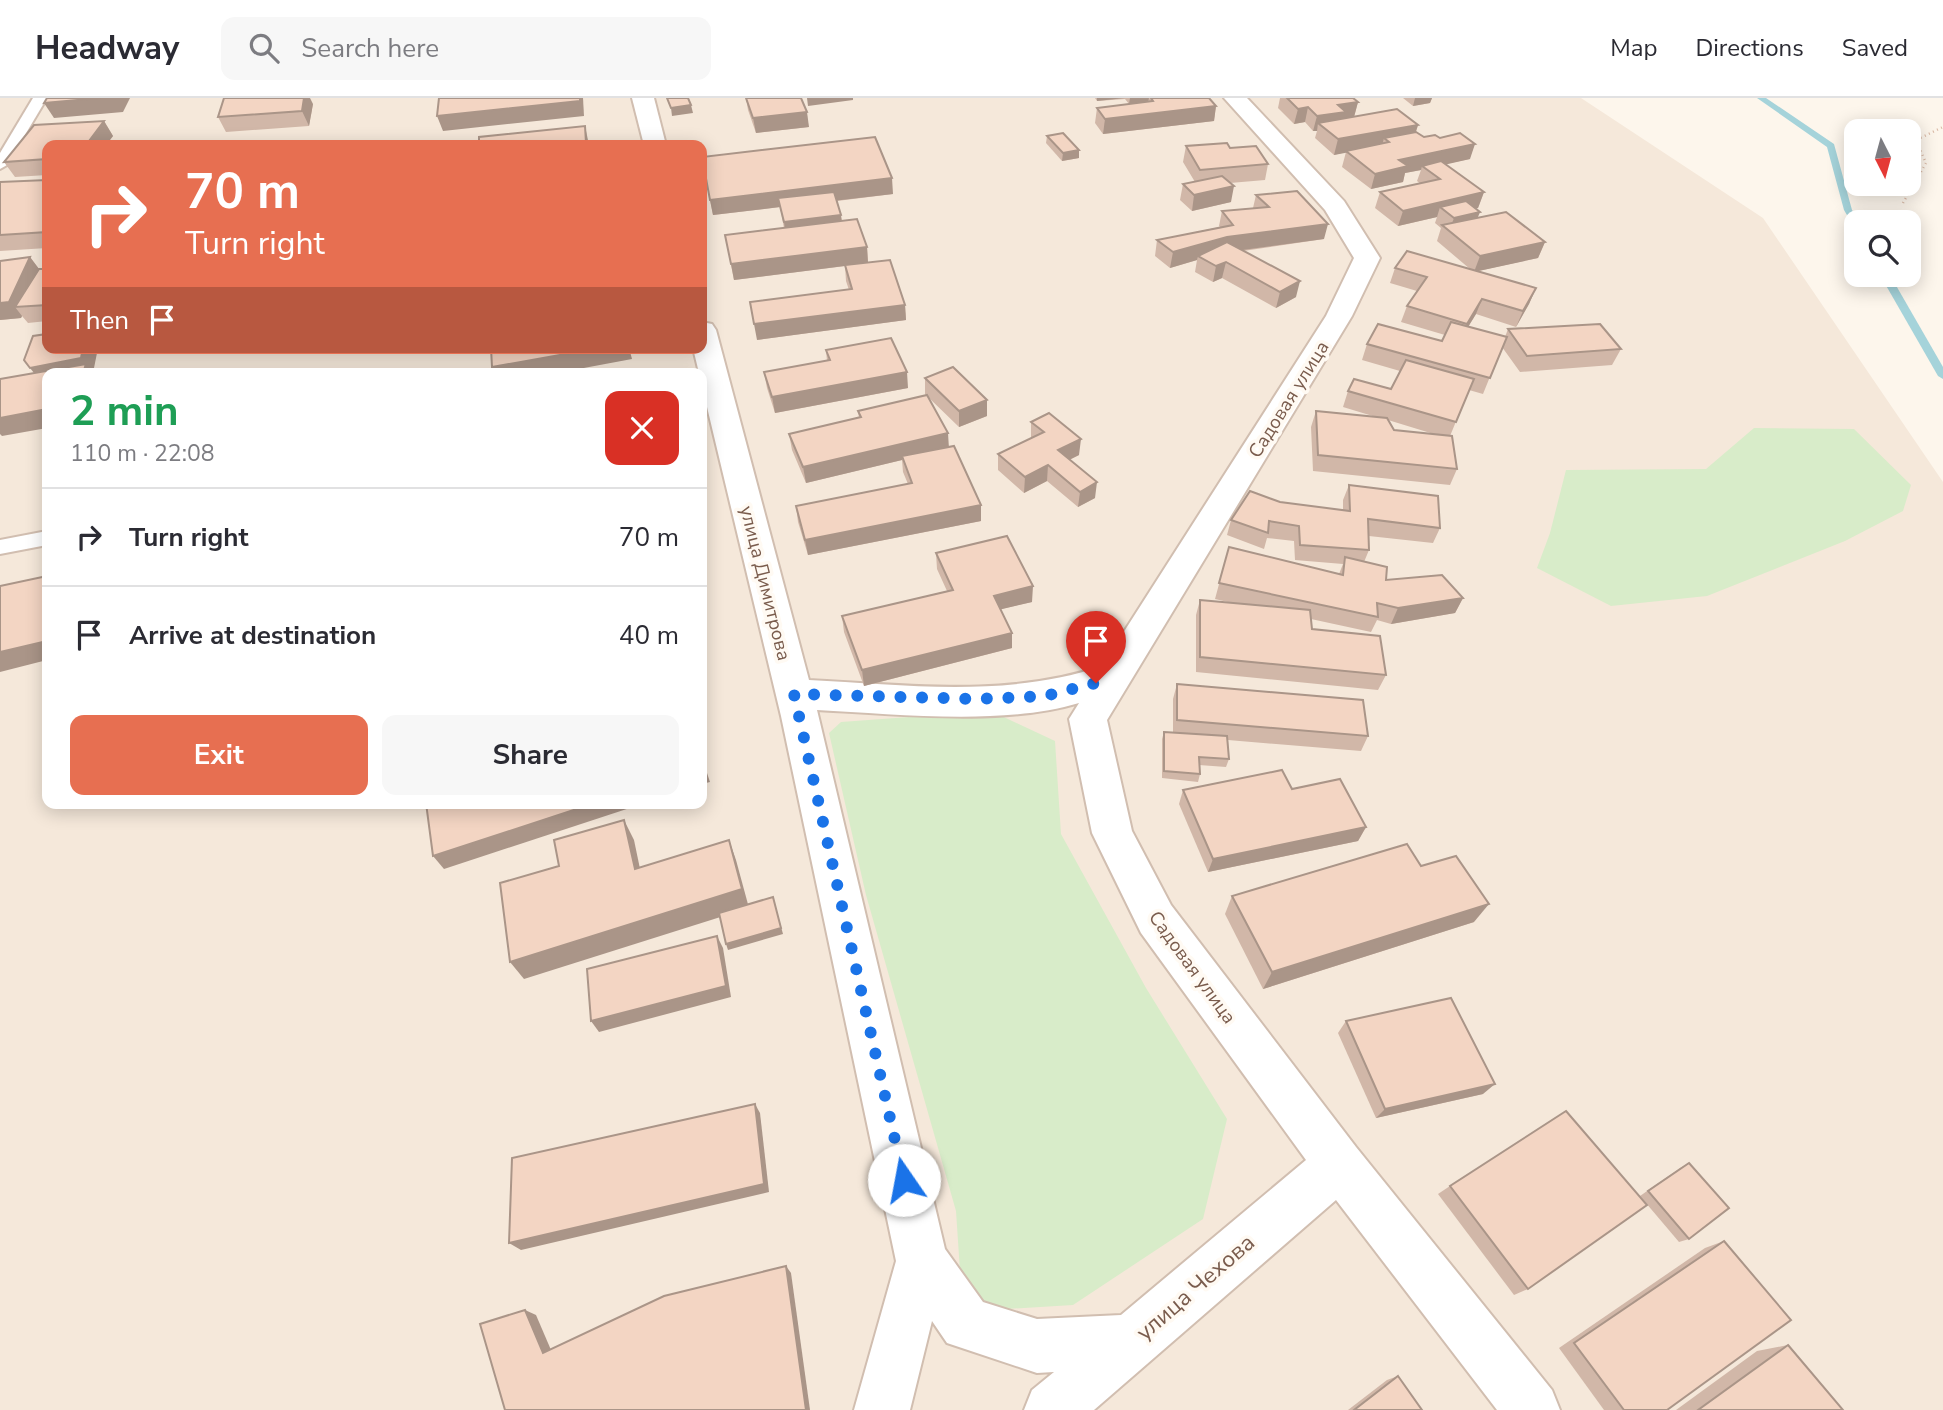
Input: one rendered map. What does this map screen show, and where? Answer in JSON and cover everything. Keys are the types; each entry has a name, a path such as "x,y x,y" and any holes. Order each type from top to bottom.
{"street":[{"path":"643,98 654,140"},
{"name":"Садовая улица","path":"1235,98 1335,206 1367,258 1339,316 1088,719 1112,833 1156,919 1339,1164 1532,1410"},
{"name":"улица Димитрова","path":"708,377 794,694 922,1261 882,1410"},
{"path":"794,694 892,698 1045,696 1074,690 1117,675"},
{"name":"улица Чехова","path":"1052,1410 1339,1164"},
{"path":"922,1261 966,1324 1037,1346 1130,1342"}],"lane":[{"path":"0,165 40,98"},
{"path":"0,547 42,539"}],"path":[{"path":"1903,203 1926,163 1916,140 1943,127"}],"shaded area":[{"path":"0,98 1581,98 1763,218 1943,482 1943,1410 0,1410"}],"green space":[{"path":"1754,428 1854,429 1911,485 1903,511 1845,541 1707,596 1611,606 1537,568 1550,533 1566,470 1706,469"},
{"path":"991,711 1055,741 1061,834 1146,988 1227,1119 1203,1219 1073,1305 989,1310 971,1295 960,1271 956,1211 866,895 829,733 841,722"}],"building":[{"path":"47,98 100,98 44,103"},
{"path":"224,98 304,98 302,111 218,117"},
{"path":"439,98 580,98 580,101 437,116"},
{"path":"667,98 688,98 691,105 671,108"},
{"path":"746,98 801,98 807,112 753,118"},
{"path":"1151,98 1209,98 1216,106 1105,119 1097,108 1153,101"},
{"path":"1287,98 1353,98 1358,102 1338,105 1346,112 1317,116 1308,107 1298,109"},
{"path":"1397,109 1418,125 1338,139 1318,123"},
{"path":"104,121 90,140 42,140 42,159 4,162 34,125"},
{"path":"585,126 586,140 479,140 479,137"},
{"path":"1416,132 1424,137 1435,135 1440,138 1460,133 1475,144 1399,160 1408,166 1375,174 1346,151 1389,142 1384,138"},
{"path":"1063,133 1079,150 1063,153 1047,136"},
{"path":"875,137 892,178 710,200 707,156"},
{"path":"1227,143 1230,148 1256,146 1268,164 1200,170 1186,146"},
{"path":"1441,161 1484,192 1403,211 1380,192 1440,179 1422,166"},
{"path":"1222,176 1234,186 1194,195 1183,184"},
{"path":"42,180 42,232 0,235 0,182"},
{"path":"1297,191 1328,224 1227,237 1173,252 1157,240 1233,225 1222,211 1269,207 1256,195"},
{"path":"834,192 841,215 784,222 778,198"},
{"path":"1466,201 1480,212 1454,218 1440,207"},
{"path":"1506,212 1545,242 1480,256 1442,225"},
{"path":"857,219 867,247 731,264 725,235"},
{"path":"1227,242 1300,281 1280,292 1226,262 1216,266 1198,256"},
{"path":"1407,251 1536,288 1523,311 1482,299 1467,324 1407,306 1427,277 1395,268"},
{"path":"30,257 9,302 0,303 0,261"},
{"path":"890,260 905,305 754,324 750,302 852,289 845,265"},
{"path":"39,269 42,269 42,305 15,307"},
{"path":"1451,322 1507,337 1490,378 1367,344 1378,324 1442,341"},
{"path":"1600,324 1621,349 1527,356 1508,329"},
{"path":"42,335 42,354 82,354 81,358 30,368 24,360 33,336"},
{"path":"891,338 907,372 772,397 764,372 830,360 826,350"},
{"path":"491,354 565,354 492,367"},
{"path":"1406,360 1474,379 1456,422 1348,391 1354,379 1391,389"},
{"path":"86,364 85,368 63,368"},
{"path":"953,367 987,400 959,411 925,378"},
{"path":"42,372 42,410 0,418 0,379"},
{"path":"927,395 948,433 803,467 789,434 861,417 858,411"},
{"path":"1316,411 1387,418 1394,430 1452,436 1457,469 1318,455"},
{"path":"1049,413 1081,439 1058,450 1097,482 1080,492 1048,465 1025,477 998,454 1044,432 1031,422"},
{"path":"954,446 981,505 805,540 796,506 912,483 902,456"},
{"path":"1349,485 1438,496 1440,528 1368,519 1369,550 1300,545 1299,526 1269,521 1268,533 1231,520 1250,491 1280,502 1350,511"},
{"path":"1007,536 1033,586 994,596 1012,633 862,670 842,616 953,590 936,553"},
{"path":"1229,547 1343,575 1345,557 1387,567 1386,580 1442,575 1463,598 1398,608 1377,603 1378,617 1219,583"},
{"path":"42,577 42,642 0,652 0,586"},
{"path":"1200,600 1310,610 1312,629 1380,636 1386,675 1200,657"},
{"path":"1177,684 1363,700 1368,736 1177,720"},
{"path":"1164,732 1227,736 1229,759 1199,757 1200,774 1164,771"},
{"path":"1282,770 1292,789 1340,779 1366,827 1213,859 1183,790"},
{"path":"427,809 577,809 433,856"},
{"path":"624,820 635,869 729,840 742,889 510,962 500,883 559,866 554,840"},
{"path":"1407,844 1421,866 1456,856 1489,904 1272,972 1232,896"},
{"path":"773,897 781,928 726,944 719,913"},
{"path":"717,936 726,986 591,1021 587,969"},
{"path":"1451,998 1495,1084 1385,1109 1346,1021"},
{"path":"755,1104 764,1184 509,1243 512,1158"},
{"path":"1566,1111 1647,1205 1528,1289 1450,1186"},
{"path":"1689,1163 1729,1208 1689,1239 1648,1191"},
{"path":"1724,1241 1791,1320 1667,1410 1624,1410 1574,1343"},
{"path":"786,1266 806,1410 505,1410 480,1324 525,1310 543,1353 664,1296"},
{"path":"1788,1345 1843,1410 1698,1410"},
{"path":"1398,1376 1422,1410 1354,1410"}],"waterway":[{"path":"1761,98 1831,146 1848,210"},
{"path":"1892,287 1943,376"}],"route":[{"path":"904,1180 794,694 978,699 1045,696 1096,683"}]}
